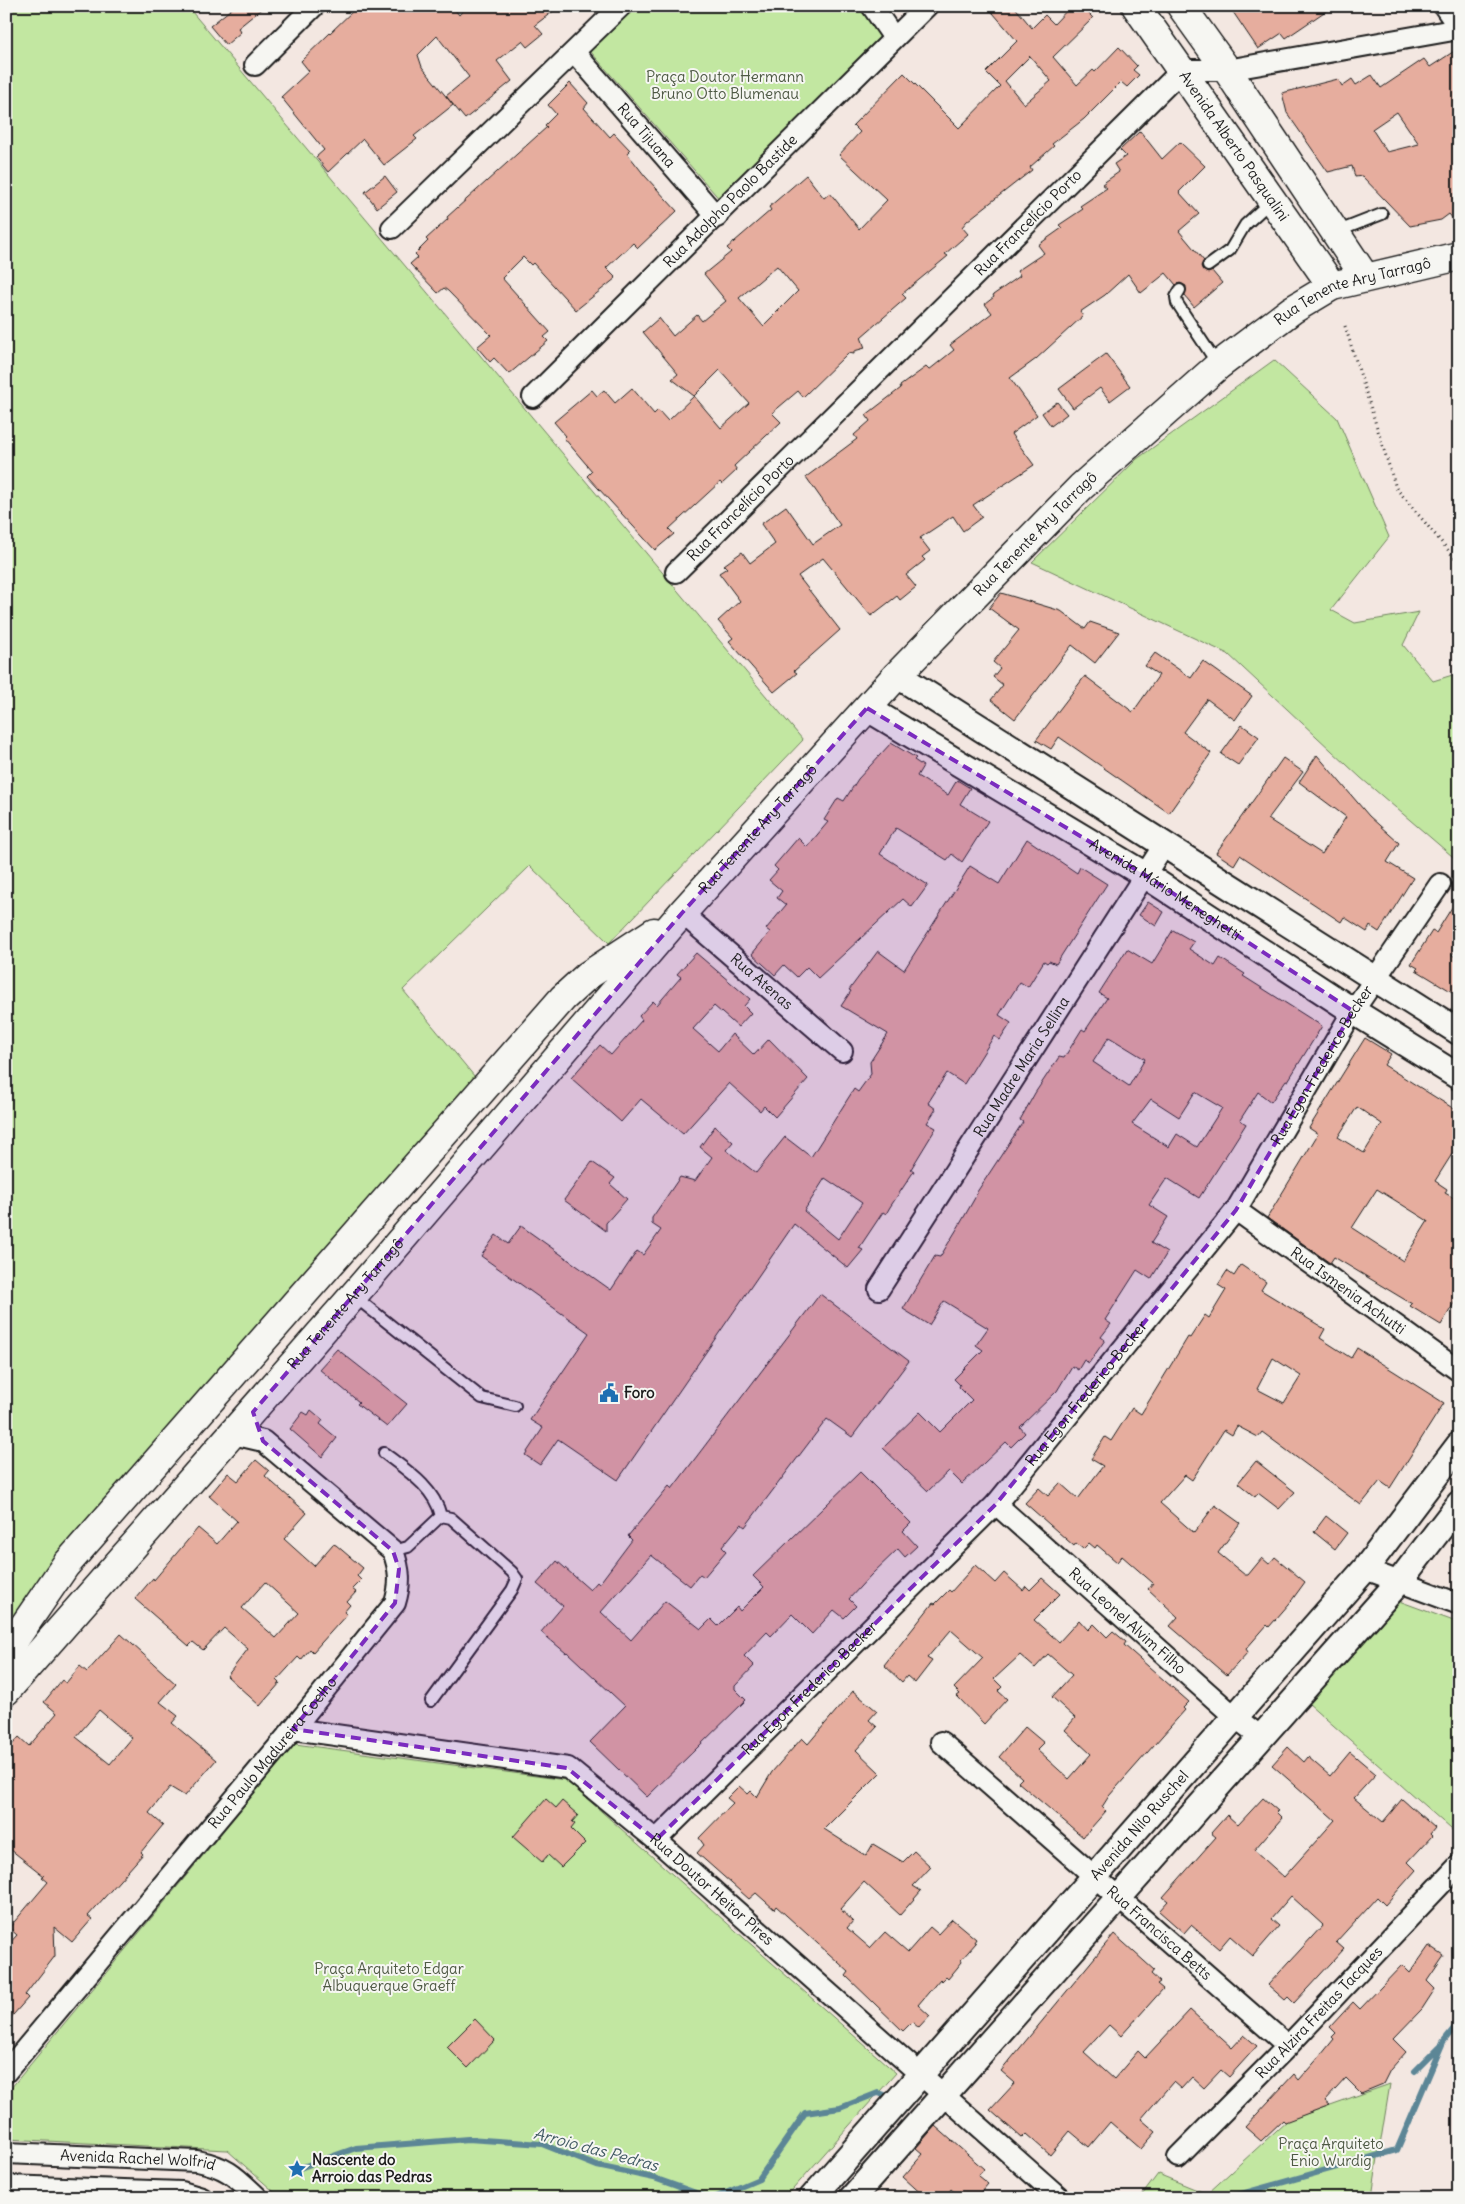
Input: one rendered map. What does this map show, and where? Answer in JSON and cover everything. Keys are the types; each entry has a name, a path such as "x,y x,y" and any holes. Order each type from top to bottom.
{"main road":[{"name":"Avenida Alberto Pasqualini","path":"1136,6 1332,286"},
{"path":"1181,6 1227,70 1364,277"},
{"name":"Rua Tenente Ary Tarragô","path":"6,1691 354,1296 682,913 897,675 1081,487 1218,365 1292,310 1332,286 1459,256"},
{"name":"Rua Tenente Ary Tarragô","path":"6,1652 65,1566 567,993 587,976 682,913"},
{"path":"567,993 584,994 591,1000 594,1008 593,1016"},
{"path":"223,1386 253,1412"},
{"path":"204,1408 233,1434"}],"street":[{"path":"255,65 314,6"},
{"path":"392,228 621,6"},
{"path":"872,6 894,38"},
{"name":"Rua Adolpho Paolo Bastide","path":"533,397 717,217 927,6"},
{"path":"1182,70 1227,70 1459,28 1444,6"},
{"name":"Rua Tijuana","path":"574,53 717,217"},
{"name":"Rua Francelício Porto","path":"676,572 1182,70"},
{"path":"897,675 1459,1032"},
{"name":"Avenida Mário Meneghetti","path":"867,708 1145,875 1353,1011 1459,1077"},
{"name":"Rua Madre Maria Sellina","path":"879,1289 1164,845"},
{"name":"Rua Egon Frederico Becker","path":"656,1840 996,1504 1236,1210 1353,1011 1440,884"},
{"name":"Rua Atenas","path":"682,913 842,1051"},
{"name":"Rua Ismenia Achutti","path":"1236,1210 1459,1371"},
{"path":"253,1412 263,1441"},
{"path":"233,1434 263,1441 393,1551"},
{"name":"Avenida Nilo Ruschel","path":"812,2198 1365,1569 1459,1445"},
{"name":"Rua Leonel Alvim Filho","path":"996,1504 1236,1718 1261,1737"},
{"path":"852,2198 1399,1582 1459,1504"},
{"name":"Rua Paulo Madureira Coelho","path":"6,2072 293,1729 395,1603 400,1586 399,1569 393,1551"},
{"path":"1365,1569 1459,1604"},
{"name":"Rua Doutor Heitor Pires","path":"293,1729 568,1768 656,1840 1060,2198"},
{"name":"Rua Francisca Betts","path":"941,1742 1288,2046"},
{"name":"Rua Alzira Freitas Tacques","path":"1178,2157 1288,2046 1459,1865"},
{"name":"Avenida Rachel Wolfrid","path":"6,2153 197,2161 218,2165 235,2176 258,2198"},
{"name":"Avenida Rachel Wolfrid","path":"6,2186 182,2192 202,2198"}],"lane":[{"path":"1208,266 1230,250 1246,225 1272,200"},
{"path":"1335,232 1382,214"},
{"path":"1180,290 1176,297 1180,308 1218,365"},
{"path":"354,1296 482,1398 515,1406"},
{"path":"384,1452 419,1482 438,1502 441,1516"},
{"path":"393,1551 408,1546 441,1516"},
{"path":"431,1701 512,1590 517,1579 512,1572 452,1518 441,1516"}],"path":[{"path":"1345,326 1396,488 1459,564"}],"highlighted area":[{"path":"867,708 1145,875 1353,1011 1236,1210 996,1504 656,1840 567,1768 293,1729 395,1603 399,1569 393,1551 263,1441 253,1412 682,913"}],"green space":[{"path":"6,6 187,6 803,740 609,943 530,866 403,990 489,1094 6,1643"},
{"name":"Praça Doutor Hermann Bruno Otto Blumenau","path":"635,6 859,6 882,39 722,202 590,51"},
{"path":"1274,360 1337,418 1389,537 1331,610 1355,623 1419,612 1403,645 1433,681 1459,673 1459,862 1361,778 1228,654 1032,562 1137,459"},
{"path":"1399,1601 1459,1623 1459,1836 1308,1703"},
{"name":"Praça Arquiteto Edgar Albuquerque Graeff","path":"295,1744 566,1780 896,2073 785,2198 281,2198 227,2150 6,2139 6,2094"},
{"name":"Praça Arquiteto Enio Wurdig","path":"1390,2084 1373,2189 1375,2198 1140,2198 1158,2174 1207,2194 1288,2120"}],"building":[{"path":"235,6 265,6 238,28 241,32 226,45 210,26"},
{"path":"358,6 452,6 459,15 467,6 560,6 535,25 543,34 527,47 522,41 497,61 512,81 465,119 446,96 469,77 437,36 418,55 422,67 453,105 414,136 417,139 384,165 363,139 328,172 316,157 324,150 281,97 309,71 301,61"},
{"path":"987,6 1014,6 1032,28 1045,15 1054,24 1071,6 1081,6 1093,18 1053,57 1077,85 1093,70 1095,72 1119,47 1137,66 1133,70 1139,75 1127,87 1121,82 1084,119 1052,144 1054,146 1030,167 1032,170 967,221 962,227 968,234 945,254 948,256 902,294 906,298 861,337 865,348 854,351 854,354 848,353 803,397 798,391 772,413 781,422 734,466 737,470 722,484 720,482 669,529 674,534 655,550 587,476 592,471 564,438 566,436 554,422 592,390 597,396 604,390 615,403 632,388 654,414 658,410 668,421 694,396 672,379 678,374 643,332 659,318 673,336 697,315 702,321 726,301 704,274 731,252 727,248 771,210 769,207 806,175 824,198 830,193 859,229 887,200 839,155 860,132 853,125 904,73 959,128 1000,86 986,72 1017,41","holes":["1030,56 1051,81 1024,104 1005,81","777,266 798,291 763,326 739,298","720,370 749,403 721,428 694,396"]},
{"path":"1229,6 1333,6 1286,38 1282,33 1258,49"},
{"path":"1459,48 1459,226 1449,214 1441,220 1410,226 1362,176 1355,177 1352,166 1328,172 1287,113 1282,93 1338,79 1342,86 1352,79 1356,85 1372,75 1381,88 1424,59 1430,67","holes":["1397,112 1419,144 1387,152 1372,129"]},
{"path":"570,83 588,103 584,108 610,137 614,133 630,150 627,153 677,211 638,248 633,243 606,268 616,278 576,310 533,263 531,265 523,257 502,278 550,332 544,337 548,341 509,374 494,358 490,362 477,347 491,335 448,291 444,288 438,293 410,264 418,257 415,254 428,241 426,239 448,219 447,217 547,127 545,125 556,114 548,105"},
{"path":"1140,131 1162,159 1180,142 1205,166 1179,192 1199,214 1179,231 1204,261 1201,266 1203,270 1208,273 1212,271 1222,283 1194,307 1185,296 1186,286 1180,283 1176,285 1166,273 1141,293 1128,274 1105,295 1080,312 1083,316 1036,359 1010,378 1037,415 1011,434 1034,465 973,505 982,517 963,531 953,516 920,538 930,551 922,557 925,560 906,575 916,587 900,600 897,596 871,616 823,558 798,576 840,630 794,671 797,673 774,692 729,641 733,638 718,621 740,601 719,573 727,568 724,565 742,552 750,563 775,544 761,524 786,506 813,544 840,525 806,477 857,439 854,435 870,421 866,415 901,388 900,386 926,367 929,370 954,350 950,345 992,313 985,304 994,297 993,295 1020,276 1017,271 1044,253 1038,245 1062,228 1059,225 1083,209 1080,206 1107,188 1102,184 1119,172 1114,164 1126,156 1120,150"},
{"path":"385,176 397,192 377,208 365,192"},
{"path":"1106,354 1130,386 1110,401 1100,388 1073,408 1059,389"},
{"path":"1057,402 1067,414 1051,426 1042,413"},
{"path":"1001,593 1061,611 1085,629 1090,622 1119,632 1095,663 1072,645 1015,719 991,700 1003,685 993,677 1000,668 993,662 1019,630 989,608"},
{"path":"1155,653 1191,678 1203,661 1252,696 1235,720 1207,699 1183,732 1211,753 1169,813 1059,737 1051,749 1036,740 1085,676 1133,712 1159,675 1145,666"},
{"path":"1242,725 1259,737 1238,765 1221,754"},
{"path":"891,743 916,758 914,760 923,766 917,776 948,795 957,780 970,788 960,804 988,821 962,862 952,854 947,860 896,828 880,854 928,885 912,907 903,899 818,978 807,967 797,977 784,965 775,975 752,954 770,932 766,929 786,905 777,898 782,891 769,880 778,870 774,866 798,838 807,847 828,822 824,820 838,798 844,801 858,779"},
{"path":"1317,755 1369,816 1399,843 1387,862 1413,878 1379,932 1370,926 1367,932 1344,917 1341,922 1240,855 1234,865 1216,853 1283,758 1303,772 1268,819 1322,854 1346,817 1299,782"},
{"path":"1027,839 1077,873 1080,867 1107,884 1056,964 1044,961 1028,987 1020,982 999,1015 1011,1023 1000,1040 994,1036 964,1084 947,1073 928,1103 936,1109 927,1123 936,1128 911,1169 914,1171 886,1214 883,1212 859,1248 863,1250 848,1268 794,1224 618,1480 558,1439 540,1465 525,1455 543,1428 530,1420 589,1333 481,1256 496,1235 508,1244 521,1226 611,1290 637,1251 643,1255 661,1230 652,1224 652,1218 680,1177 695,1181 712,1157 700,1147 715,1126 733,1142 726,1150 756,1173 785,1137 811,1157 854,1089 858,1092 871,1074 870,1062 888,1034 841,1006 851,991 849,990 878,951 904,970 970,866 999,884","holes":["825,1178 862,1203 838,1239 804,1211"]},
{"path":"1459,896 1459,945 1452,955 1459,959 1459,996 1416,970 1418,968 1411,964 1432,931 1436,933"},
{"path":"1148,902 1164,912 1156,926 1139,915"},
{"path":"1173,930 1194,942 1189,949 1215,966 1220,958 1245,974 1243,976 1322,1026 1288,1081 1286,1080 1271,1102 1258,1092 1240,1120 1246,1124 1199,1198 1167,1178 1149,1205 1168,1217 1151,1243 1167,1253 1151,1279 1137,1270 1105,1320 1111,1324 1101,1337 1105,1340 1089,1363 1084,1360 1078,1370 1072,1366 1057,1391 1020,1427 1025,1433 1011,1447 1006,1442 962,1484 949,1471 928,1491 883,1448 920,1412 940,1432 972,1400 954,1379 983,1350 976,1345 988,1328 944,1301 929,1325 903,1309 935,1256 940,1257 975,1195 1023,1122 1020,1120 1035,1093 1059,1057 1064,1058 1082,1029 1085,1031 1107,998 1099,993 1127,949 1152,964","holes":["1109,1037 1145,1059 1129,1086 1093,1062","1195,1092 1222,1108 1197,1147 1177,1134 1169,1147 1132,1124 1151,1099 1179,1117"]},
{"path":"696,953 750,999 744,1006 751,1013 738,1027 714,1006 693,1029 718,1051 732,1034 754,1055 769,1039 808,1079 775,1117 764,1106 760,1111 729,1083 683,1134 641,1099 621,1122 571,1078 600,1045 611,1055 642,1020 639,1016 653,1001 657,1005 681,977 677,974"},
{"path":"1365,1038 1391,1054 1384,1065 1459,1112 1459,1143 1435,1181 1447,1189 1445,1193 1459,1201 1459,1295 1441,1325 1410,1306 1412,1304 1334,1257 1330,1263 1267,1218 1318,1134 1309,1128","holes":["1357,1107 1382,1124 1364,1153 1338,1137","1377,1189 1428,1221 1403,1261 1352,1228"]},
{"path":"592,1162 615,1178 610,1184 627,1199 606,1223 606,1231 564,1200"},
{"path":"1241,1265 1266,1282 1261,1290 1325,1329 1320,1338 1351,1358 1357,1348 1444,1403 1390,1488 1380,1481 1361,1505 1262,1432 1258,1437 1237,1426 1232,1435 1224,1430 1192,1480 1185,1475 1160,1503 1194,1533 1215,1505 1240,1523 1218,1553 1245,1575 1248,1575 1262,1558 1269,1564 1275,1557 1305,1582 1269,1627 1267,1625 1246,1649 1248,1652 1227,1675 1170,1626 1178,1617 1148,1589 1153,1583 1122,1556 1117,1562 1097,1545 1095,1548 1089,1543 1083,1549 1076,1543 1074,1546 1025,1503 1039,1488 1048,1496 1060,1483 1078,1499 1103,1466 1091,1459 1105,1437 1111,1441 1132,1408 1141,1414 1188,1337 1190,1338 1205,1315 1209,1318 1226,1290 1218,1285 1227,1271 1234,1276","holes":["1273,1358 1301,1376 1284,1403 1257,1389"]},
{"path":"820,1294 909,1361 852,1437 827,1419 745,1527 741,1524 722,1547 726,1551 704,1577 700,1574 690,1586 651,1555 601,1612 631,1640 665,1601 701,1629 711,1619 718,1626 737,1607 740,1611 764,1587 753,1576 860,1472 911,1523 903,1531 917,1546 905,1557 898,1549 871,1575 849,1599 856,1606 844,1618 834,1610 812,1634 792,1614 771,1636 767,1632 744,1656 754,1666 735,1686 735,1689 746,1700 647,1797 590,1742 625,1706 567,1652 541,1632 563,1606 537,1584 557,1561 590,1590 597,1582 599,1584 632,1540 628,1536 669,1486 672,1489"},
{"path":"337,1349 407,1404 387,1427 357,1404 359,1402 319,1369"},
{"path":"311,1410 323,1420 320,1424 337,1438 322,1457 290,1429 303,1412 308,1415"},
{"path":"256,1460 269,1471 265,1476 307,1513 284,1539 314,1566 333,1544 363,1568 357,1576 361,1580 352,1589 356,1592 347,1602 350,1605 344,1612 347,1614 313,1652 310,1649 301,1660 298,1657 277,1680 280,1683 260,1706 227,1676 248,1649 224,1628 203,1650 193,1642 189,1646 135,1599 153,1578 154,1580 198,1528 217,1544 237,1521 209,1496 228,1473 238,1481","holes":["265,1582 299,1613 276,1638 242,1608"]},
{"path":"1256,1461 1295,1492 1279,1509 1258,1493 1255,1497 1238,1483"},
{"path":"1326,1516 1347,1533 1335,1549 1314,1532"},
{"path":"975,1565 995,1583 1004,1573 1023,1590 1026,1586 1030,1590 1042,1578 1060,1594 1034,1620 1059,1642 1079,1620 1088,1630 1094,1624 1107,1637 1113,1631 1126,1642 1124,1645 1189,1702 1183,1708 1185,1710 1109,1796 1102,1807 1106,1811 1083,1837 1018,1782 1022,1778 999,1757 1025,1727 1044,1743 1037,1750 1069,1779 1091,1754 1065,1730 1075,1718 1052,1697 1072,1675 1048,1654 1035,1668 1020,1655 994,1679 1002,1687 998,1691 1007,1699 984,1724 957,1696 960,1694 954,1688 983,1658 951,1630 927,1658 932,1661 915,1683 907,1676 902,1682 884,1665 933,1603 935,1604 949,1590 951,1592"},
{"path":"121,1634 176,1684 160,1702 178,1716 172,1723 216,1760 185,1796 170,1787 149,1813 163,1825 141,1852 143,1854 88,1916 92,1919 72,1942 54,1927 55,1956 25,1995 28,1998 6,2023 6,1947 17,1935 9,1928 48,1882 42,1877 44,1876 6,1846 6,1752 19,1737 29,1746 57,1713 44,1702 62,1680 66,1683 80,1666 87,1672","holes":["99,1710 132,1738 110,1764 76,1737"]},
{"path":"853,1691 877,1711 869,1720 877,1727 856,1750 880,1773 824,1829 866,1856 873,1844 903,1862 914,1851 931,1867 913,1886 921,1891 900,1915 864,1882 840,1909 853,1921 847,1928 870,1948 885,1932 908,1952 930,1927 938,1934 952,1919 976,1939 974,1942 976,1943 948,1979 946,1977 942,1981 940,1979 918,2005 930,2016 919,2028 912,2022 903,2031 846,1976 849,1972 776,1906 774,1909 756,1893 749,1899 697,1853 704,1845 699,1838 733,1803 727,1798 739,1786 748,1794 751,1791 757,1797 772,1772 802,1738 808,1744"},
{"path":"1288,1747 1304,1762 1308,1757 1330,1776 1350,1752 1376,1774 1354,1798 1383,1822 1402,1799 1435,1828 1430,1834 1432,1836 1408,1862 1416,1870 1385,1905 1377,1897 1336,1942 1344,1949 1294,2003 1288,1997 1285,2000 1268,1985 1323,1925 1291,1896 1271,1919 1279,1926 1253,1956 1230,1936 1219,1949 1191,1925 1184,1933 1159,1911 1168,1901 1163,1897 1216,1837 1211,1833 1227,1815 1238,1825 1263,1798 1278,1811 1276,1812 1282,1818 1254,1850 1284,1877 1335,1820 1272,1765"},
{"path":"546,1799 556,1808 562,1801 578,1815 572,1822 575,1824 571,1829 585,1843 561,1867 548,1855 542,1862 513,1837"},
{"path":"1114,1934 1154,1970 1151,1974 1160,1982 1157,1984 1163,1989 1121,2036 1109,2025 1084,2052 1114,2079 1138,2051 1145,2058 1190,2010 1232,2048 1244,2035 1257,2046 1229,2077 1221,2070 1204,2088 1192,2077 1181,2089 1173,2082 1141,2119 1156,2132 1141,2149 1110,2122 1089,2147 1070,2131 1050,2155 1026,2134 1022,2138 990,2110 1015,2083 1001,2071"},
{"path":"1429,1946 1444,1956 1427,1981 1435,1989 1422,2009 1393,2039 1406,2052 1390,2070 1383,2084 1361,2093 1346,2078 1325,2101 1330,2105 1285,2122 1283,2120 1261,2141 1245,2127 1294,2074 1299,2080 1321,2055 1334,2039 1332,2037 1336,2033 1330,2027 1353,2002 1360,2009 1402,1965 1410,1973"},
{"path":"475,2019 495,2040 468,2068 447,2047"},
{"path":"935,2126 984,2169 978,2176 988,2184 976,2198 961,2198 951,2189 944,2198 926,2198 903,2177 923,2154 916,2148"}],"waterway":[{"name":"Arroio das Pedras","path":"1227,2198 1397,2150 1443,2042 1459,2022"},
{"path":"1415,2071 1441,2045"},
{"name":"Arroio das Pedras","path":"714,2198 759,2179 805,2113 840,2108 878,2093 893,2098"},
{"name":"Arroio das Pedras","path":"297,2169 356,2148 468,2139 542,2144 597,2166 654,2178 710,2198"},
{"name":"Arroio das Pedras","path":"1064,2195 1076,2198"}],"place":[{"name":"Foro","path":"609,1393"},
{"name":"Nascente do Arroio das Pedras","path":"297,2169"}]}
